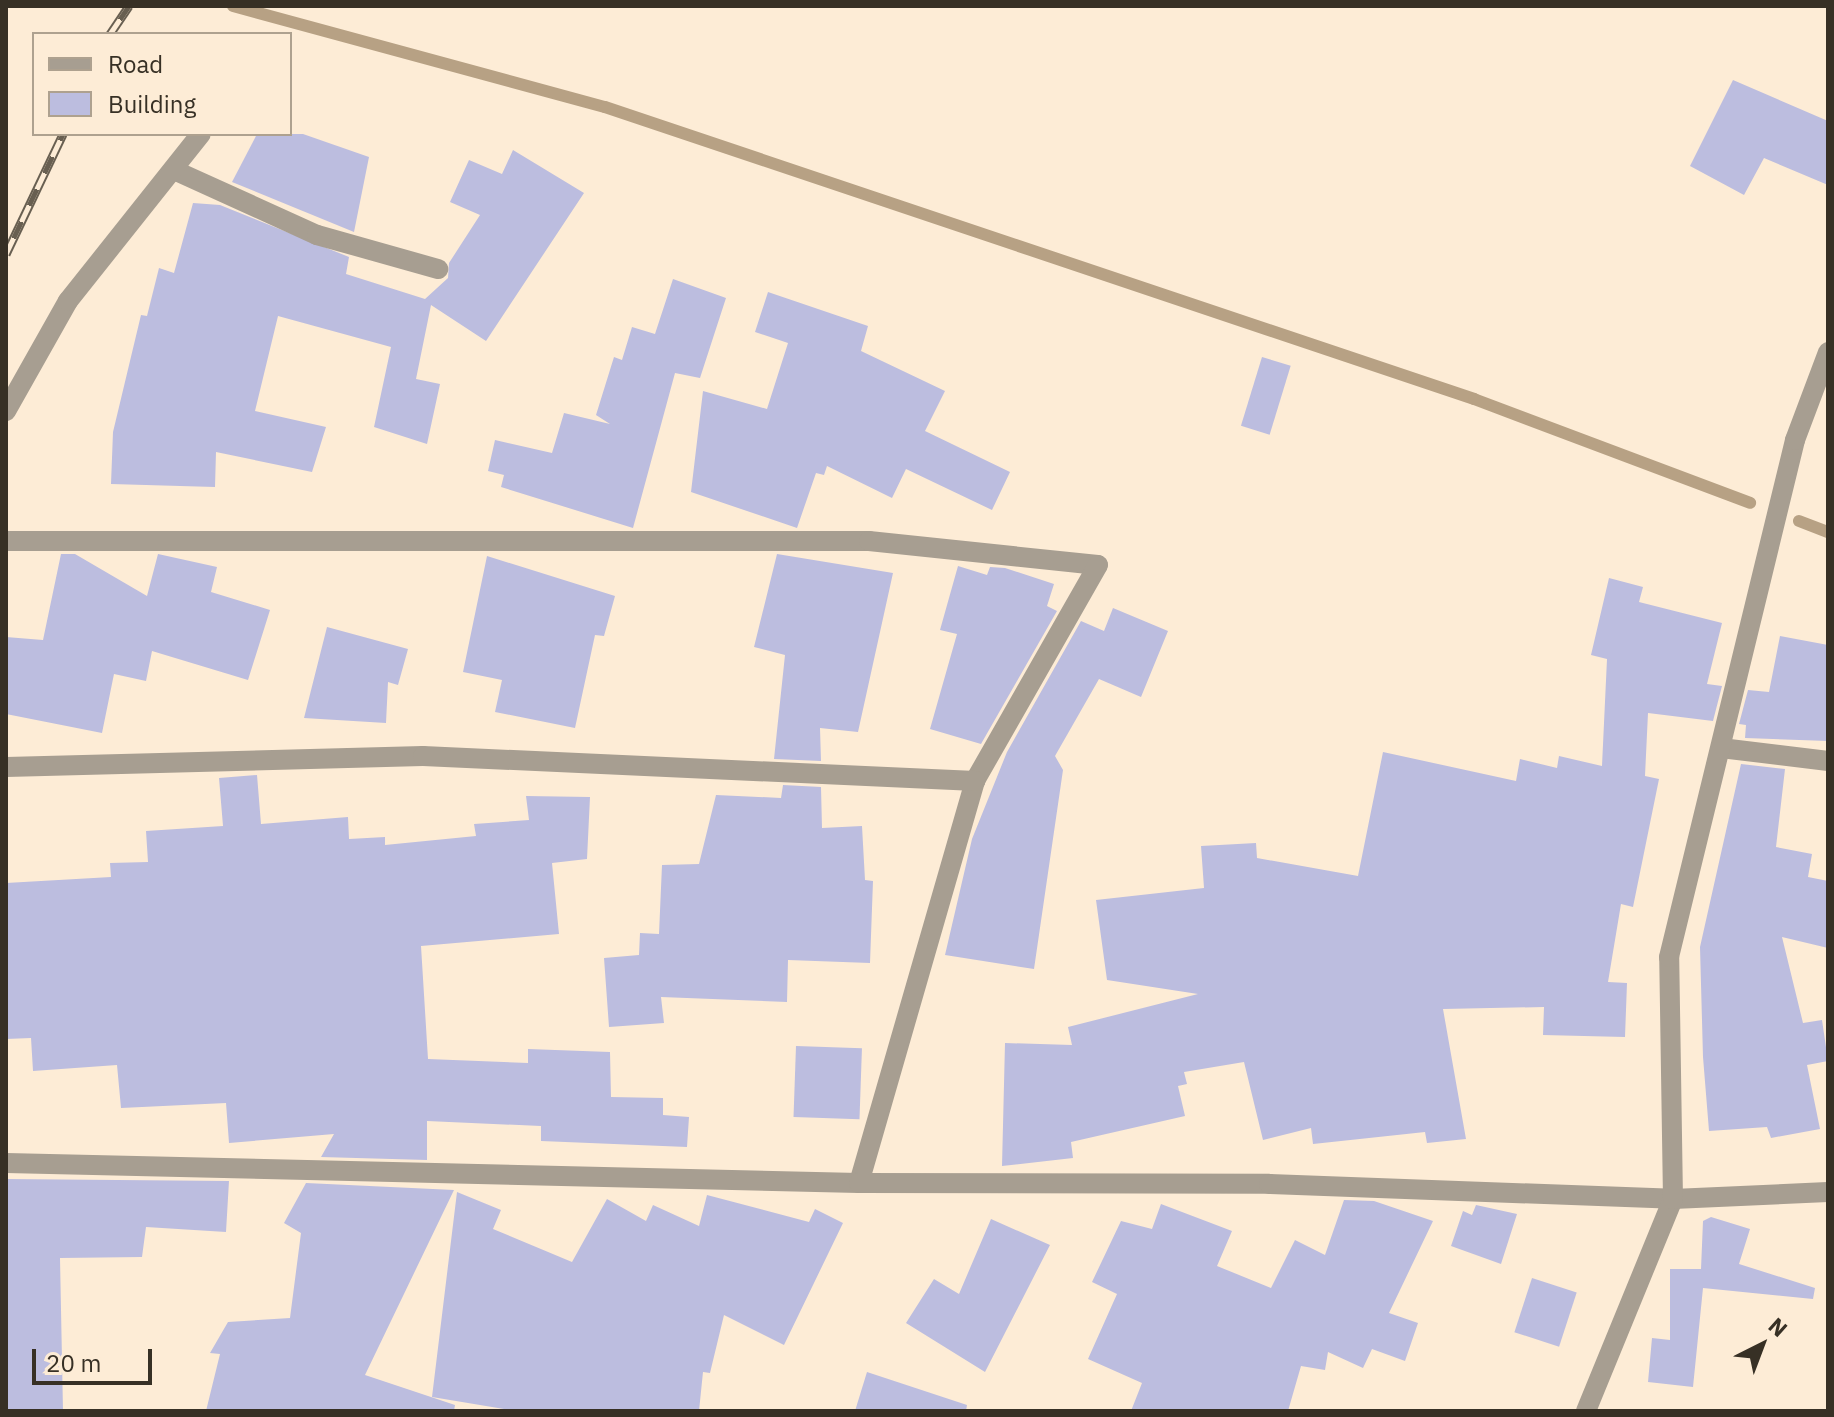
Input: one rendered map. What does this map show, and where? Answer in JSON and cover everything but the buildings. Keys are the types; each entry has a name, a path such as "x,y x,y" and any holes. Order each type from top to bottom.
{"street":[{"path":"6,411 68,301 176,171 200,136"},
{"path":"176,171 317,235 438,269"},
{"path":"1586,1411 1673,1199 1669,957 1795,440 1828,352"},
{"path":"6,541 869,541 1098,565 975,781 859,1183"},
{"path":"1721,748 1828,761"},
{"path":"6,767 423,756 975,781"},
{"path":"6,1163 859,1183 1269,1184 1673,1199 1828,1192"}],"waterway":[{"path":"233,6 605,107 1474,399 1750,503"},
{"path":"1799,521 1828,532"}],"railway":[{"path":"111,32 129,6"},
{"path":"6,254 62,136"}]}
